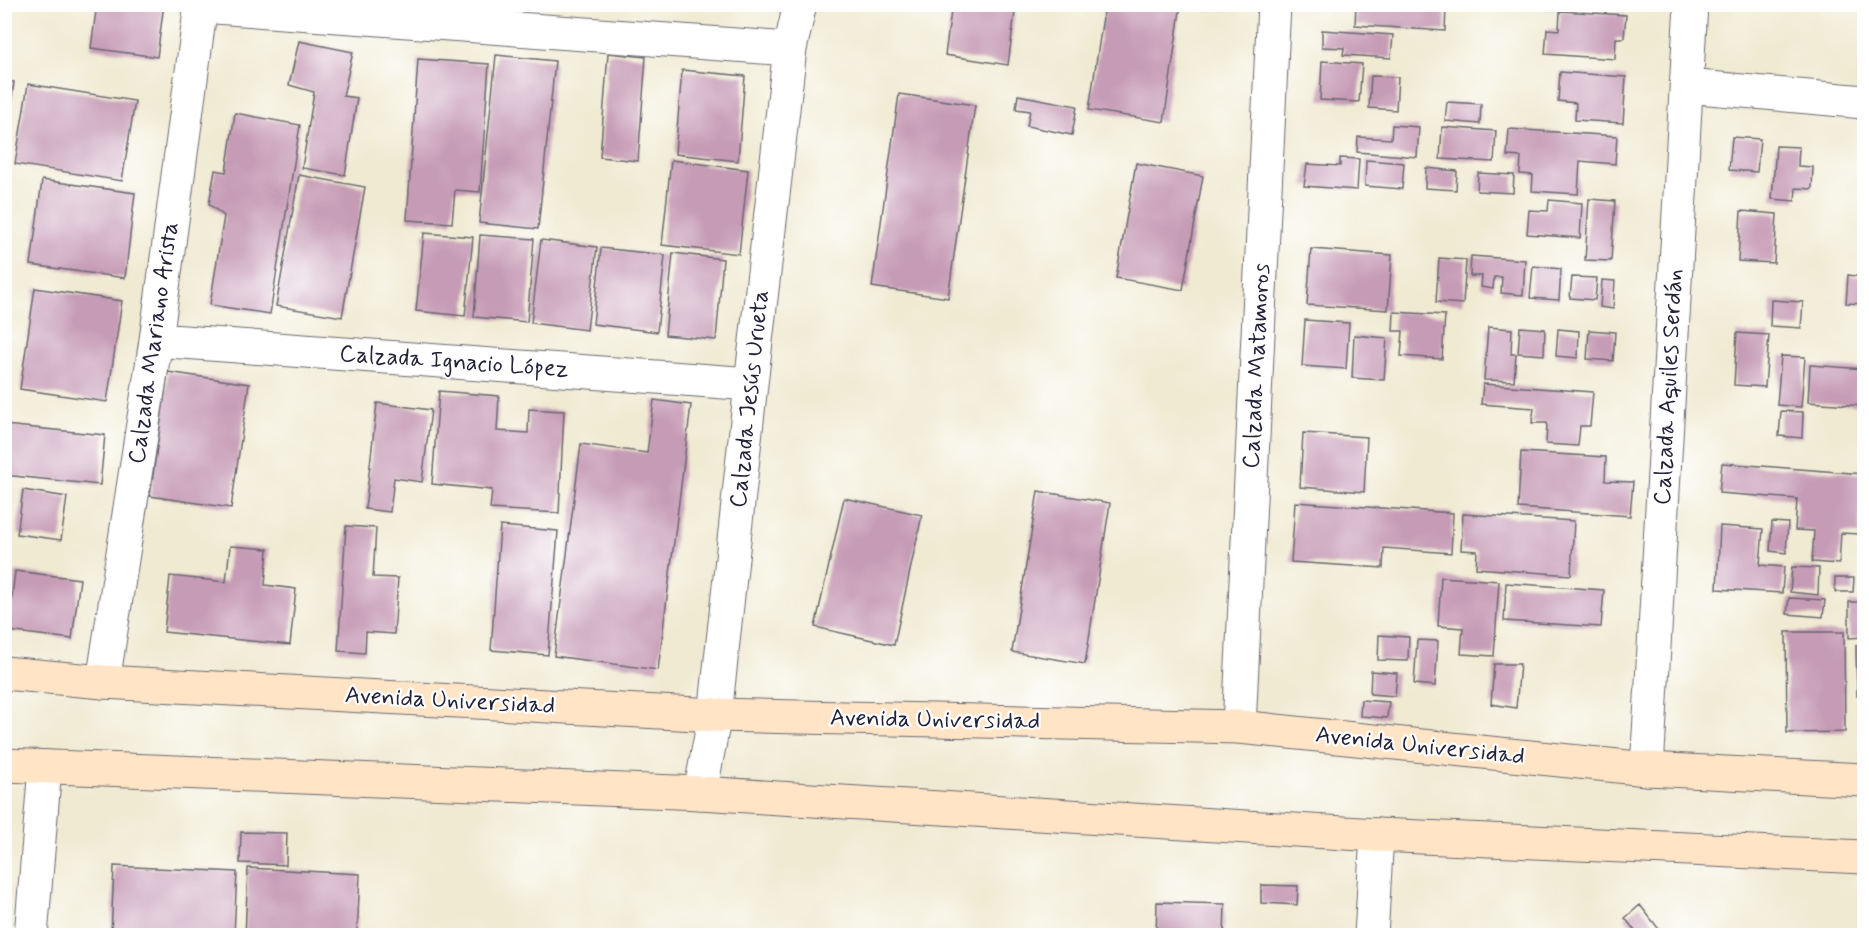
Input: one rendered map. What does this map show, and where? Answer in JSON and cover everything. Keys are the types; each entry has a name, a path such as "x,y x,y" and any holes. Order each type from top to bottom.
{"main road":[{"name":"Avenida Universidad","path":"4,673 103,682 715,716 1239,727 1647,769 1864,780"},
{"path":"4,765 700,793 1377,835 1864,857"}],"street":[{"name":"Calzada Jesús Urueta","path":"700,793 715,716 790,49 800,4"},
{"name":"Calzada Matamoros","path":"1239,727 1274,4"},
{"name":"Calzada Aquiles Serdán","path":"1647,769 1691,4"},
{"path":"201,5 790,49"},
{"name":"Calzada Mariano Arista","path":"103,682 156,340 201,5"},
{"path":"1687,86 1864,102"},
{"name":"Calzada Ignacio López","path":"156,340 751,384"},
{"path":"31,936 45,767"},
{"path":"1371,936 1377,835"}],"building":[{"path":"4,4 11,4 8,25 4,25"},
{"path":"97,4 164,4 157,57 91,48"},
{"path":"952,4 1016,4 1008,65 945,55"},
{"path":"1105,4 1181,4 1164,122 1089,110"},
{"path":"1356,4 1446,8 1445,31 1355,25"},
{"path":"1541,4 1555,4 1555,9 1540,8"},
{"path":"1560,11 1626,15 1624,38 1616,38 1615,59 1545,54 1547,29 1559,30"},
{"path":"1322,30 1393,35 1391,58 1343,55 1344,48 1322,47"},
{"path":"299,41 353,52 343,96 357,98 345,175 302,168 314,92 289,85"},
{"path":"608,53 646,57 638,161 600,157"},
{"path":"496,55 555,61 538,229 479,223"},
{"path":"418,59 489,64 480,192 455,190 452,223 407,220"},
{"path":"1322,61 1362,64 1359,102 1320,100"},
{"path":"682,70 745,76 738,161 675,154"},
{"path":"1560,72 1626,77 1623,123 1575,120 1576,103 1558,101"},
{"path":"1371,76 1398,77 1396,110 1369,108"},
{"path":"4,81 14,82 6,139 4,138"},
{"path":"28,84 135,101 122,181 15,164"},
{"path":"899,94 975,105 948,298 872,287"},
{"path":"1018,95 1077,106 1072,135 1027,126 1030,111 1016,109"},
{"path":"1447,102 1481,104 1480,124 1445,121"},
{"path":"235,113 300,125 270,314 210,305 224,216 209,204 215,170 226,172"},
{"path":"1392,125 1419,127 1417,157 1357,152 1358,137 1391,139"},
{"path":"1442,127 1496,131 1494,162 1440,159"},
{"path":"1509,129 1617,136 1615,164 1580,161 1578,194 1532,191 1533,175 1520,174 1521,157 1507,156"},
{"path":"1732,137 1760,139 1757,172 1729,170"},
{"path":"1776,146 1799,147 1798,166 1813,167 1812,189 1796,188 1795,201 1772,199"},
{"path":"1340,158 1359,159 1357,190 1304,186 1307,164 1340,166"},
{"path":"671,160 748,170 739,254 662,245"},
{"path":"1366,160 1404,163 1402,189 1365,186"},
{"path":"1136,163 1203,176 1183,290 1116,278"},
{"path":"1426,168 1457,171 1456,190 1425,188"},
{"path":"1478,173 1514,175 1513,193 1477,191"},
{"path":"299,175 365,187 342,317 276,306"},
{"path":"42,180 135,193 125,278 31,265"},
{"path":"1589,199 1615,201 1611,261 1585,260"},
{"path":"1549,200 1582,203 1580,238 1527,234 1529,210 1548,211"},
{"path":"1741,211 1777,214 1774,263 1738,261"},
{"path":"424,233 473,237 465,316 416,311"},
{"path":"480,235 534,239 527,322 474,317"},
{"path":"541,240 597,247 587,330 531,323"},
{"path":"601,248 665,255 657,332 593,324"},
{"path":"1311,249 1392,255 1388,310 1307,305"},
{"path":"673,253 723,259 716,340 665,335"},
{"path":"1471,256 1525,260 1523,295 1501,293 1502,277 1494,277 1493,289 1481,287 1482,276 1470,276"},
{"path":"1439,258 1466,260 1463,304 1436,302"},
{"path":"1533,266 1561,269 1559,300 1530,298"},
{"path":"1848,275 1864,277 1864,304 1846,303"},
{"path":"1572,277 1597,278 1595,300 1570,298"},
{"path":"1602,280 1615,281 1613,309 1600,307"},
{"path":"35,288 122,301 107,402 20,389"},
{"path":"1771,300 1803,302 1801,328 1770,326"},
{"path":"1394,312 1445,315 1442,359 1401,356 1403,331 1393,331"},
{"path":"1305,320 1349,323 1346,369 1302,366"},
{"path":"1488,327 1512,329 1511,354 1516,354 1514,381 1484,380"},
{"path":"1520,327 1545,329 1544,355 1518,353"},
{"path":"1558,329 1579,331 1578,358 1556,356"},
{"path":"1589,330 1615,332 1613,361 1587,359"},
{"path":"1737,333 1769,335 1765,387 1734,385"},
{"path":"1354,335 1387,338 1384,380 1352,378"},
{"path":"1781,356 1805,357 1801,407 1777,405"},
{"path":"1810,365 1864,369 1864,406 1808,402"},
{"path":"168,372 249,384 231,508 150,496"},
{"path":"1483,384 1593,392 1590,426 1580,426 1578,446 1546,444 1547,423 1532,423 1534,408 1481,404"},
{"path":"439,391 499,396 497,431 528,433 529,409 564,411 559,513 490,509 492,490 432,484"},
{"path":"654,400 691,405 658,670 554,656 581,444 647,453"},
{"path":"377,403 431,410 422,482 394,478 390,512 365,509"},
{"path":"1781,411 1803,412 1802,438 1779,436"},
{"path":"4,425 105,435 100,485 4,475"},
{"path":"1303,433 1367,437 1364,492 1300,487"},
{"path":"1521,452 1606,457 1605,481 1633,482 1630,516 1518,508"},
{"path":"1722,463 1863,474 1859,534 1841,533 1839,564 1812,562 1814,531 1795,530 1797,499 1719,493"},
{"path":"23,490 67,497 61,540 17,534"},
{"path":"1038,491 1110,503 1085,664 1012,652"},
{"path":"844,498 922,515 894,645 815,627"},
{"path":"1295,502 1453,513 1451,553 1384,548 1383,568 1291,562"},
{"path":"1463,514 1574,521 1571,575 1476,568 1477,551 1461,550"},
{"path":"1772,522 1788,523 1786,553 1770,551"},
{"path":"346,526 376,528 373,577 398,578 394,634 366,632 365,653 338,651"},
{"path":"500,526 558,531 548,655 491,650"},
{"path":"1720,526 1763,529 1760,565 1784,567 1782,593 1717,589"},
{"path":"230,546 268,549 265,585 296,589 290,645 164,632 170,576 226,582"},
{"path":"1792,567 1819,568 1818,595 1790,592"},
{"path":"15,571 80,579 72,639 8,631"},
{"path":"1441,577 1499,581 1494,656 1461,654 1463,628 1438,626"},
{"path":"1835,578 1854,578 1853,592 1835,592"},
{"path":"1506,583 1604,590 1601,627 1504,621"},
{"path":"1789,598 1825,600 1823,617 1787,614"},
{"path":"1849,602 1864,602 1864,637 1849,638"},
{"path":"1786,632 1844,632 1845,732 1787,733"},
{"path":"1379,635 1409,637 1408,661 1378,660"},
{"path":"1417,640 1438,641 1435,686 1414,684"},
{"path":"1856,645 1864,645 1864,696 1857,696"},
{"path":"1494,664 1520,664 1516,708 1491,704"},
{"path":"1371,671 1397,673 1395,696 1370,694"},
{"path":"1361,700 1389,702 1387,718 1360,716"},
{"path":"241,832 287,833 286,865 240,863"},
{"path":"114,866 237,872 234,936 111,935"},
{"path":"248,868 360,874 357,936 245,936"},
{"path":"1261,885 1298,886 1297,905 1261,903"},
{"path":"1157,902 1225,904 1224,936 1156,936"},
{"path":"1640,905 1662,933 1658,936 1639,936 1625,918"}]}
